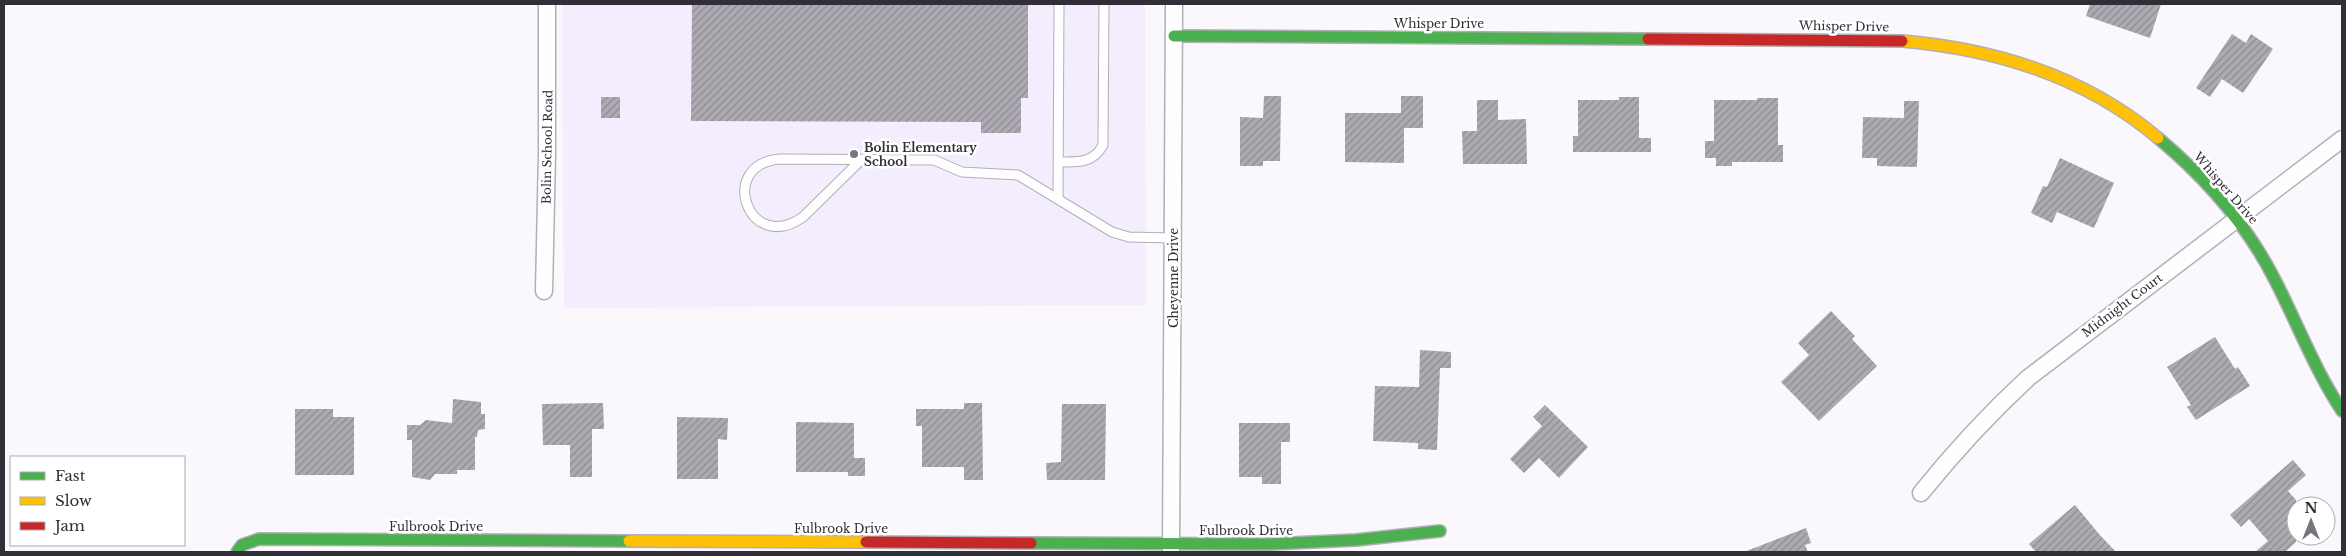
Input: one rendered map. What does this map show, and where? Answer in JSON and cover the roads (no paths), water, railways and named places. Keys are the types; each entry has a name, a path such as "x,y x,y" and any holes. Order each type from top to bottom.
{"street":[{"name":"Bolin School Road","path":"544,291 547,154 547,4"},
{"name":"Cheyenne Drive","path":"1170,548 1174,4"},
{"name":"Whisper Drive","path":"1174,36 1881,40 1953,46 2026,64 2059,77 2115,107 2174,150 2237,218 2279,284 2318,371 2342,411"},
{"name":"Midnight Court","path":"1921,493 1956,450 2028,378 2342,139"},
{"name":"Fulbrook Drive","path":"239,548 259,539 1170,548 1312,543 1440,532"}],"lane":[{"path":"1058,199 1060,4"},
{"path":"1058,162 1085,162 1099,153 1103,145 1104,4"},
{"path":"862,159 794,224 783,227 760,222 752,215 746,205 744,194 746,182 751,172 759,164 770,160 862,159 934,160 962,172 1009,173 1018,175 1112,232 1129,236 1173,238"}],"place":[{"name":"Bolin Elementary School","path":"854,154"}]}
